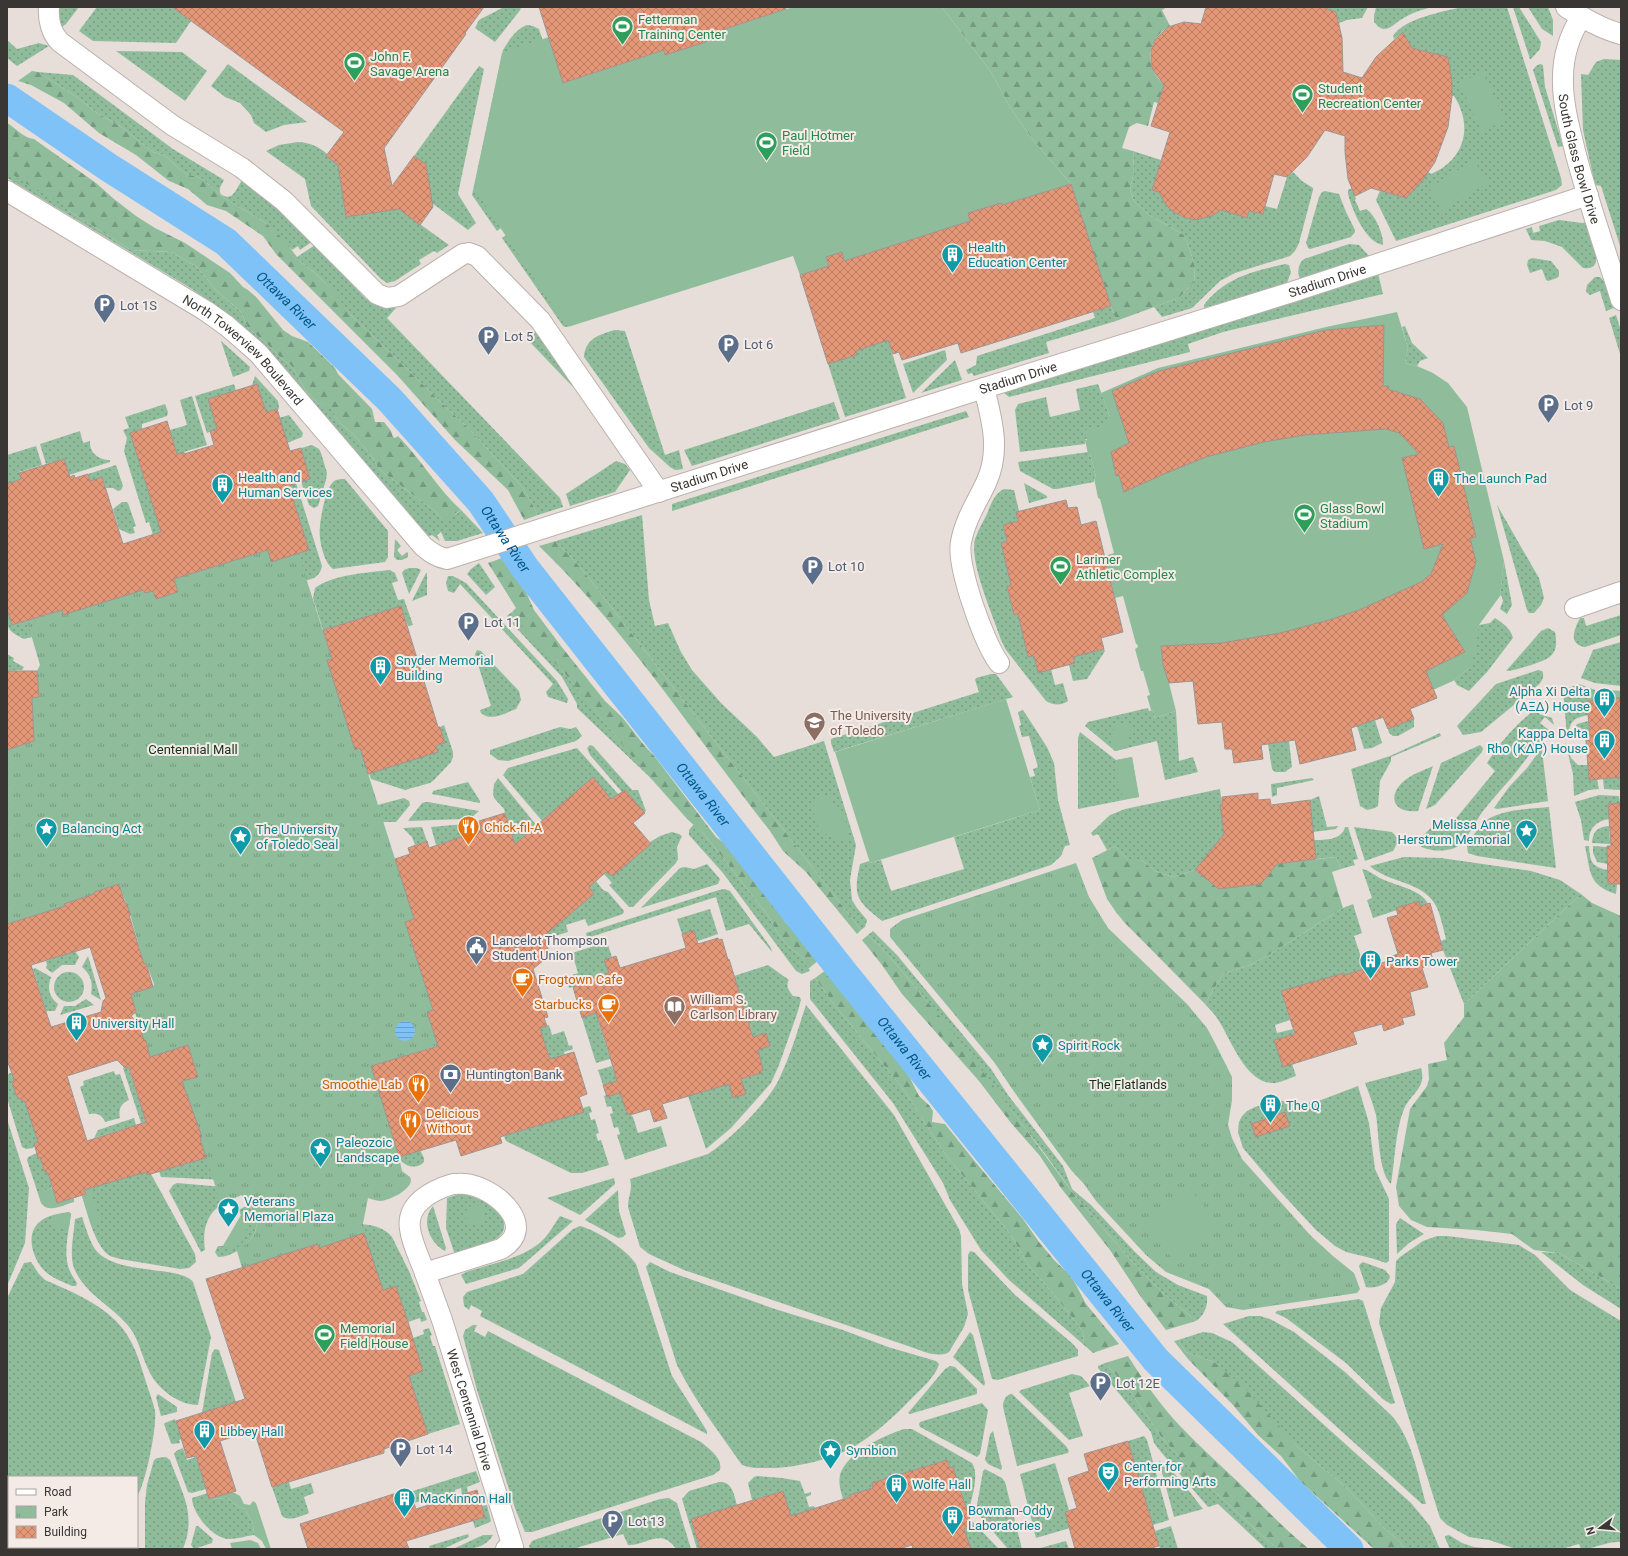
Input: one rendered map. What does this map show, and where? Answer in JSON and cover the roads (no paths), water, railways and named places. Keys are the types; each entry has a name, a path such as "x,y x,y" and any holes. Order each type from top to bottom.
{"street":[{"path":"49,7 52,29 60,42 172,125 242,168 284,201 377,294 387,298 399,296 463,254 468,253 477,256 540,320 659,492"},
{"path":"1574,12 1598,26 1621,34"},
{"name":"South Glass Bowl Drive","path":"1574,12 1572,33 1566,51 1562,76 1563,86 1572,139 1621,300"},
{"name":"North Towerview Boulevard","path":"7,191 189,300 236,334 258,353 423,546 441,563"},
{"name":"Stadium Drive","path":"441,563 468,552 1292,292 1588,195"},
{"path":"984,388 994,430 993,458 989,477 964,529 960,554 966,581 984,633 992,652 999,663"},
{"path":"1575,608 1621,592"},
{"name":"West Centennial Drive","path":"425,1273 501,1249 508,1245 516,1230 516,1222 512,1213 504,1203 486,1191 472,1185 453,1184 443,1187 426,1196 414,1209 410,1223 410,1231 425,1273 442,1320 510,1548"}],"water":[{"path":"405,1021 412,1024 415,1031 412,1038 405,1041 398,1038 395,1031 398,1024"}],"waterway":[{"name":"Ottawa River","path":"7,98 108,167 226,242 390,400 481,502 525,568 843,972 1156,1360 1349,1549"}],"place":[{"name":"Fetterman Training Center","path":"622,46"},
{"name":"John F. Savage Arena","path":"354,82"},
{"name":"Student Recreation Center","path":"1302,114"},
{"name":"Paul Hotmer Field","path":"766,162"},
{"name":"Health Education Center","path":"952,274"},
{"name":"Lot 1S","path":"104,324"},
{"name":"Lot 5","path":"489,356"},
{"name":"Lot 6","path":"729,364"},
{"name":"Lot 9","path":"1549,424"},
{"name":"The Launch Pad","path":"1439,498"},
{"name":"Health and Human Services","path":"223,504"},
{"name":"Glass Bowl Stadium","path":"1304,534"},
{"name":"Lot 10","path":"813,586"},
{"name":"Larimer Athletic Complex","path":"1061,586"},
{"name":"Lot 11","path":"469,642"},
{"name":"Snyder Memorial Building","path":"381,686"},
{"name":"Alpha Xi Delta (ΑΞΔ) House","path":"1605,718"},
{"name":"The University of Toledo","path":"814,742"},
{"name":"Kappa Delta Rho (ΚΔΡ) House","path":"1604,760"},
{"name":"Chick-fil-A","path":"469,846"},
{"name":"Balancing Act","path":"46,848"},
{"name":"Melissa Anne Herstrum Memorial","path":"1526,850"},
{"name":"The University of Toledo Seal","path":"240,856"},
{"name":"Lancelot Thompson Student Union","path":"477,966"},
{"name":"Parks Tower","path":"1371,980"},
{"name":"Frogtown Cafe","path":"522,998"},
{"name":"Starbucks","path":"608,1024"},
{"name":"William S. Carlson Library","path":"675,1026"},
{"name":"University Hall","path":"77,1042"},
{"name":"Spirit Rock","path":"1042,1064"},
{"name":"Huntington Bank","path":"450,1094"},
{"name":"Smoothie Lab","path":"418,1104"},
{"name":"The Q","path":"1270,1124"},
{"name":"Delicious Without","path":"411,1140"},
{"name":"Paleozoic Landscape","path":"320,1168"},
{"name":"Veterans Memorial Plaza","path":"229,1228"},
{"name":"Memorial Field House","path":"324,1354"},
{"name":"Lot 12E","path":"1100,1402"},
{"name":"Libbey Hall","path":"204,1450"},
{"name":"Lot 14","path":"401,1468"},
{"name":"Symbion","path":"831,1470"},
{"name":"Center for Performing Arts","path":"1108,1492"},
{"name":"Wolfe Hall","path":"896,1504"},
{"name":"MacKinnon Hall","path":"404,1518"},
{"name":"Bowman-Oddy Laboratories","path":"953,1536"},
{"name":"Lot 13","path":"612,1540"}],"park label":[{"name":"Centennial Mall","path":"193,749"},
{"name":"The Flatlands","path":"1128,1084"}]}
